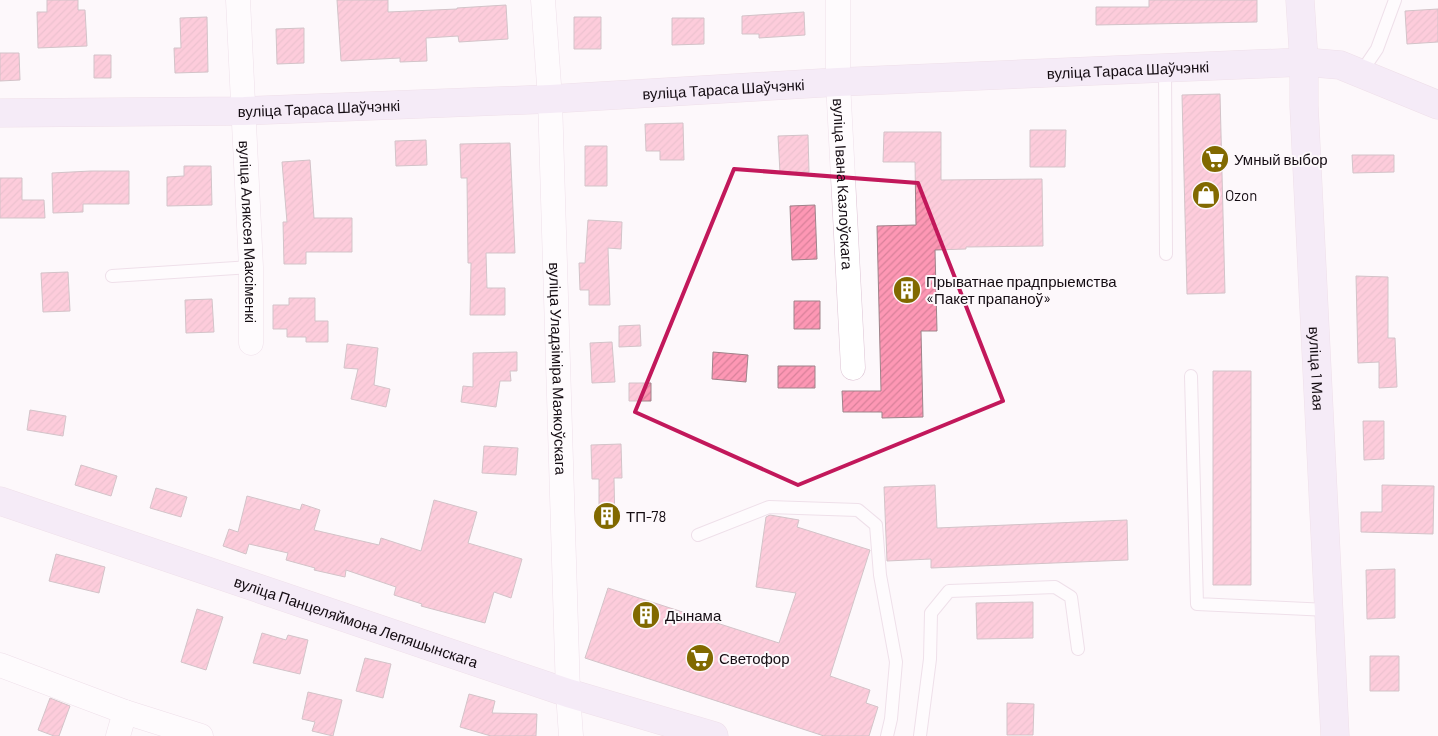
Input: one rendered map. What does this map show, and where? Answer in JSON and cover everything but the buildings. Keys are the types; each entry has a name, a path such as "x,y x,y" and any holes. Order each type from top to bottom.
{"street":[{"name":"вуліца Аляксея Максіменкі","path":"238,0 251,268 251,344"},
{"name":"вуліца Уладзіміра Маякоўскага","path":"543,0 550,99 568,693 571,736"},
{"name":"вуліца Івана Казлоўскага","path":"838,0 838,82 852,368"},
{"name":"вуліца 1 Мая","path":"1300,0 1335,736"},
{"name":"вуліца Тараса Шаўчэнкі","path":"0,113 244,111 550,99 838,82 1304,62 1340,65 1438,105"},
{"name":"вуліца Панцеляймона Лепяшынскага","path":"0,501 568,693 714,736"},
{"path":"0,665 125,712 201,736"},
{"path":"118,736 125,712"}],"lane":[{"path":"1360,74 1377,48 1395,0"},
{"path":"1165,68 1166,254"},
{"path":"112,276 251,268"},
{"path":"1191,376 1197,604 1328,610"},
{"path":"698,535 769,506 858,510 876,525 880,576 896,662 891,719 887,736"},
{"path":"920,736 930,659 931,613 950,591 1055,587 1071,597 1078,649"}],"highlighted area":[{"path":"734,169 918,183 1003,401 798,485 635,412"}],"place":[{"name":"Умный выбор","path":"1215,159"},
{"name":"Ozon","path":"1206,195"},
{"name":"Прыватнае прадпрыемства «Пакет прапаноў»","path":"907,290"},
{"name":"ТП-78","path":"607,516"},
{"name":"Дынама","path":"646,615"},
{"name":"Светофор","path":"700,658"}]}
